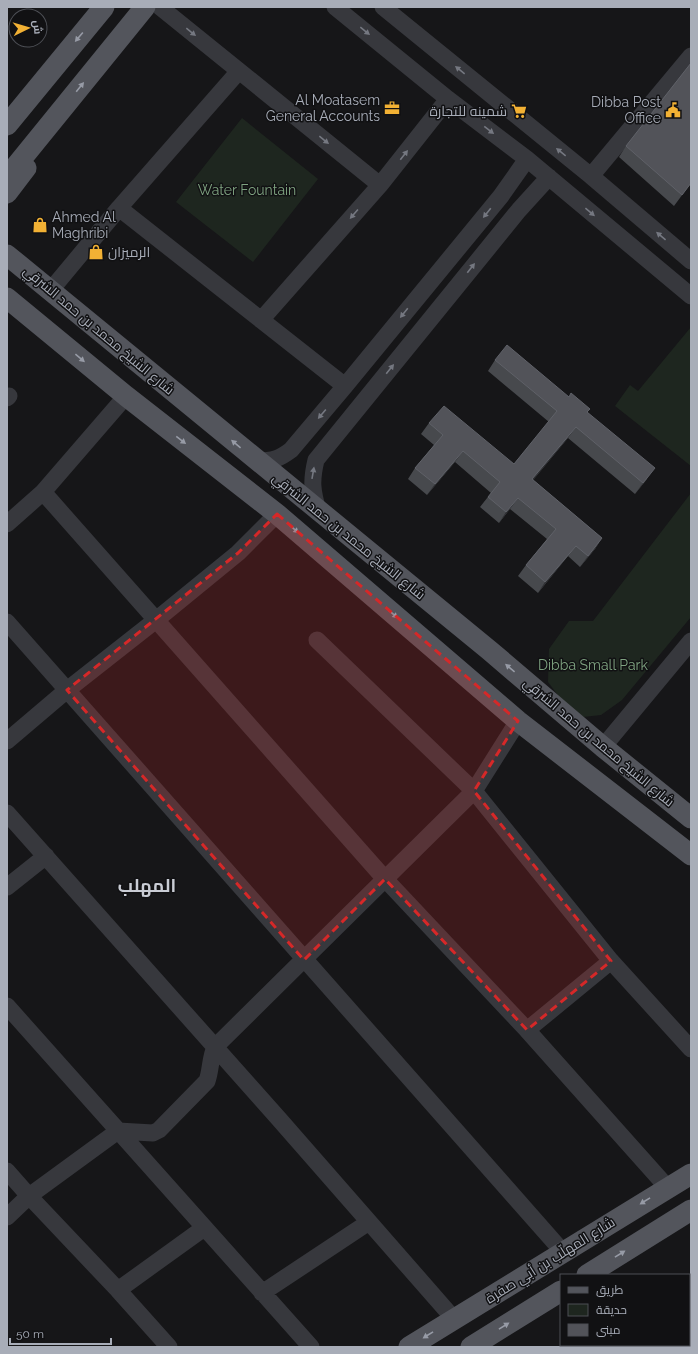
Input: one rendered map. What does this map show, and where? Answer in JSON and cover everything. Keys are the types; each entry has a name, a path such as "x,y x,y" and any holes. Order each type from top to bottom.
{"main road":[{"path":"7,125 104,7"},
{"path":"7,176 145,7"},
{"path":"7,110 18,101 32,94"},
{"path":"7,193 47,138 55,117"},
{"path":"7,240 19,254 66,295 81,314"},
{"name":"شارع الشيخ محمد بن حمد الشرقي","path":"7,254 691,818"},
{"name":"شارع الشيخ محمد بن حمد الشرقي","path":"7,298 126,396 277,514 518,721 691,855"},
{"path":"7,310 32,330 56,338"},
{"name":"شارع المهلّب بن أبي صفرة","path":"409,1347 667,1187 691,1174"},
{"path":"589,1274 691,1210"},
{"path":"471,1347 560,1292"}],"street":[{"path":"160,7 380,185"},
{"path":"335,7 448,99 527,159 691,296"},
{"path":"382,7 591,176 691,261"},
{"path":"591,176 691,56"},
{"path":"55,285 119,208 239,71"},
{"path":"261,320 380,185 448,99"},
{"path":"258,461 270,461 281,458 304,436 501,196 527,159"},
{"path":"318,511 313,494 312,477 316,460 322,451 519,210 549,177"},
{"path":"501,196 519,210"},
{"path":"119,208 345,386"},
{"path":"7,524 43,492 126,396"},
{"path":"304,436 322,451"},
{"path":"43,492 385,879 527,1030 667,1187"},
{"path":"7,741 67,690 156,620 238,552 277,514"},
{"path":"7,622 563,1252"},
{"path":"317,640 474,791 611,961 689,1044"},
{"path":"603,746 691,641"},
{"path":"7,1217 29,1196 118,1131 153,1133 159,1130 207,1081 210,1073 211,1055 215,1047 474,791 518,721"},
{"path":"7,813 454,1319"},
{"path":"7,887 46,856"},
{"path":"527,1030 611,961"},
{"path":"7,1006 311,1347"},
{"path":"7,1171 169,1347"},
{"path":"262,1292 369,1222"},
{"path":"118,1290 204,1228"}],"highlighted area":[{"path":"277,514 518,721 474,791 611,961 527,1030 385,879 304,960 67,690 238,553"}],"green space":[{"name":"Water Fountain","path":"242,118 318,179 253,262 176,202"},
{"path":"691,327 691,466 615,406 630,385 638,391"},
{"name":"Dibba Small Park","path":"691,493 691,617 622,700 601,715 583,717 563,702 548,682 549,649 569,621 593,621"}],"building":[{"name":"Dibba Post Office","path":"691,63 691,183 682,195 626,146"},
{"path":"507,345 569,397 571,393 590,409 587,412 655,468 643,483 576,427 532,479 602,538 588,556 576,546 545,582 526,565 556,529 518,498 506,512 488,497 500,482 463,451 435,484 415,468 443,435 429,423 444,406 514,464 557,411 495,360"}],"place":[{"name":"Al Moatasem General Accounts","path":"392,108"},
{"name":"Dibba Post Office","path":"673,110"},
{"name":"شمينه للتجارة","path":"519,111"},
{"name":"Ahmed Al Maghribi","path":"40,225"},
{"name":"الرميزان","path":"96,252"}],"district":[{"name":"المهلب","path":"147,886"}]}
